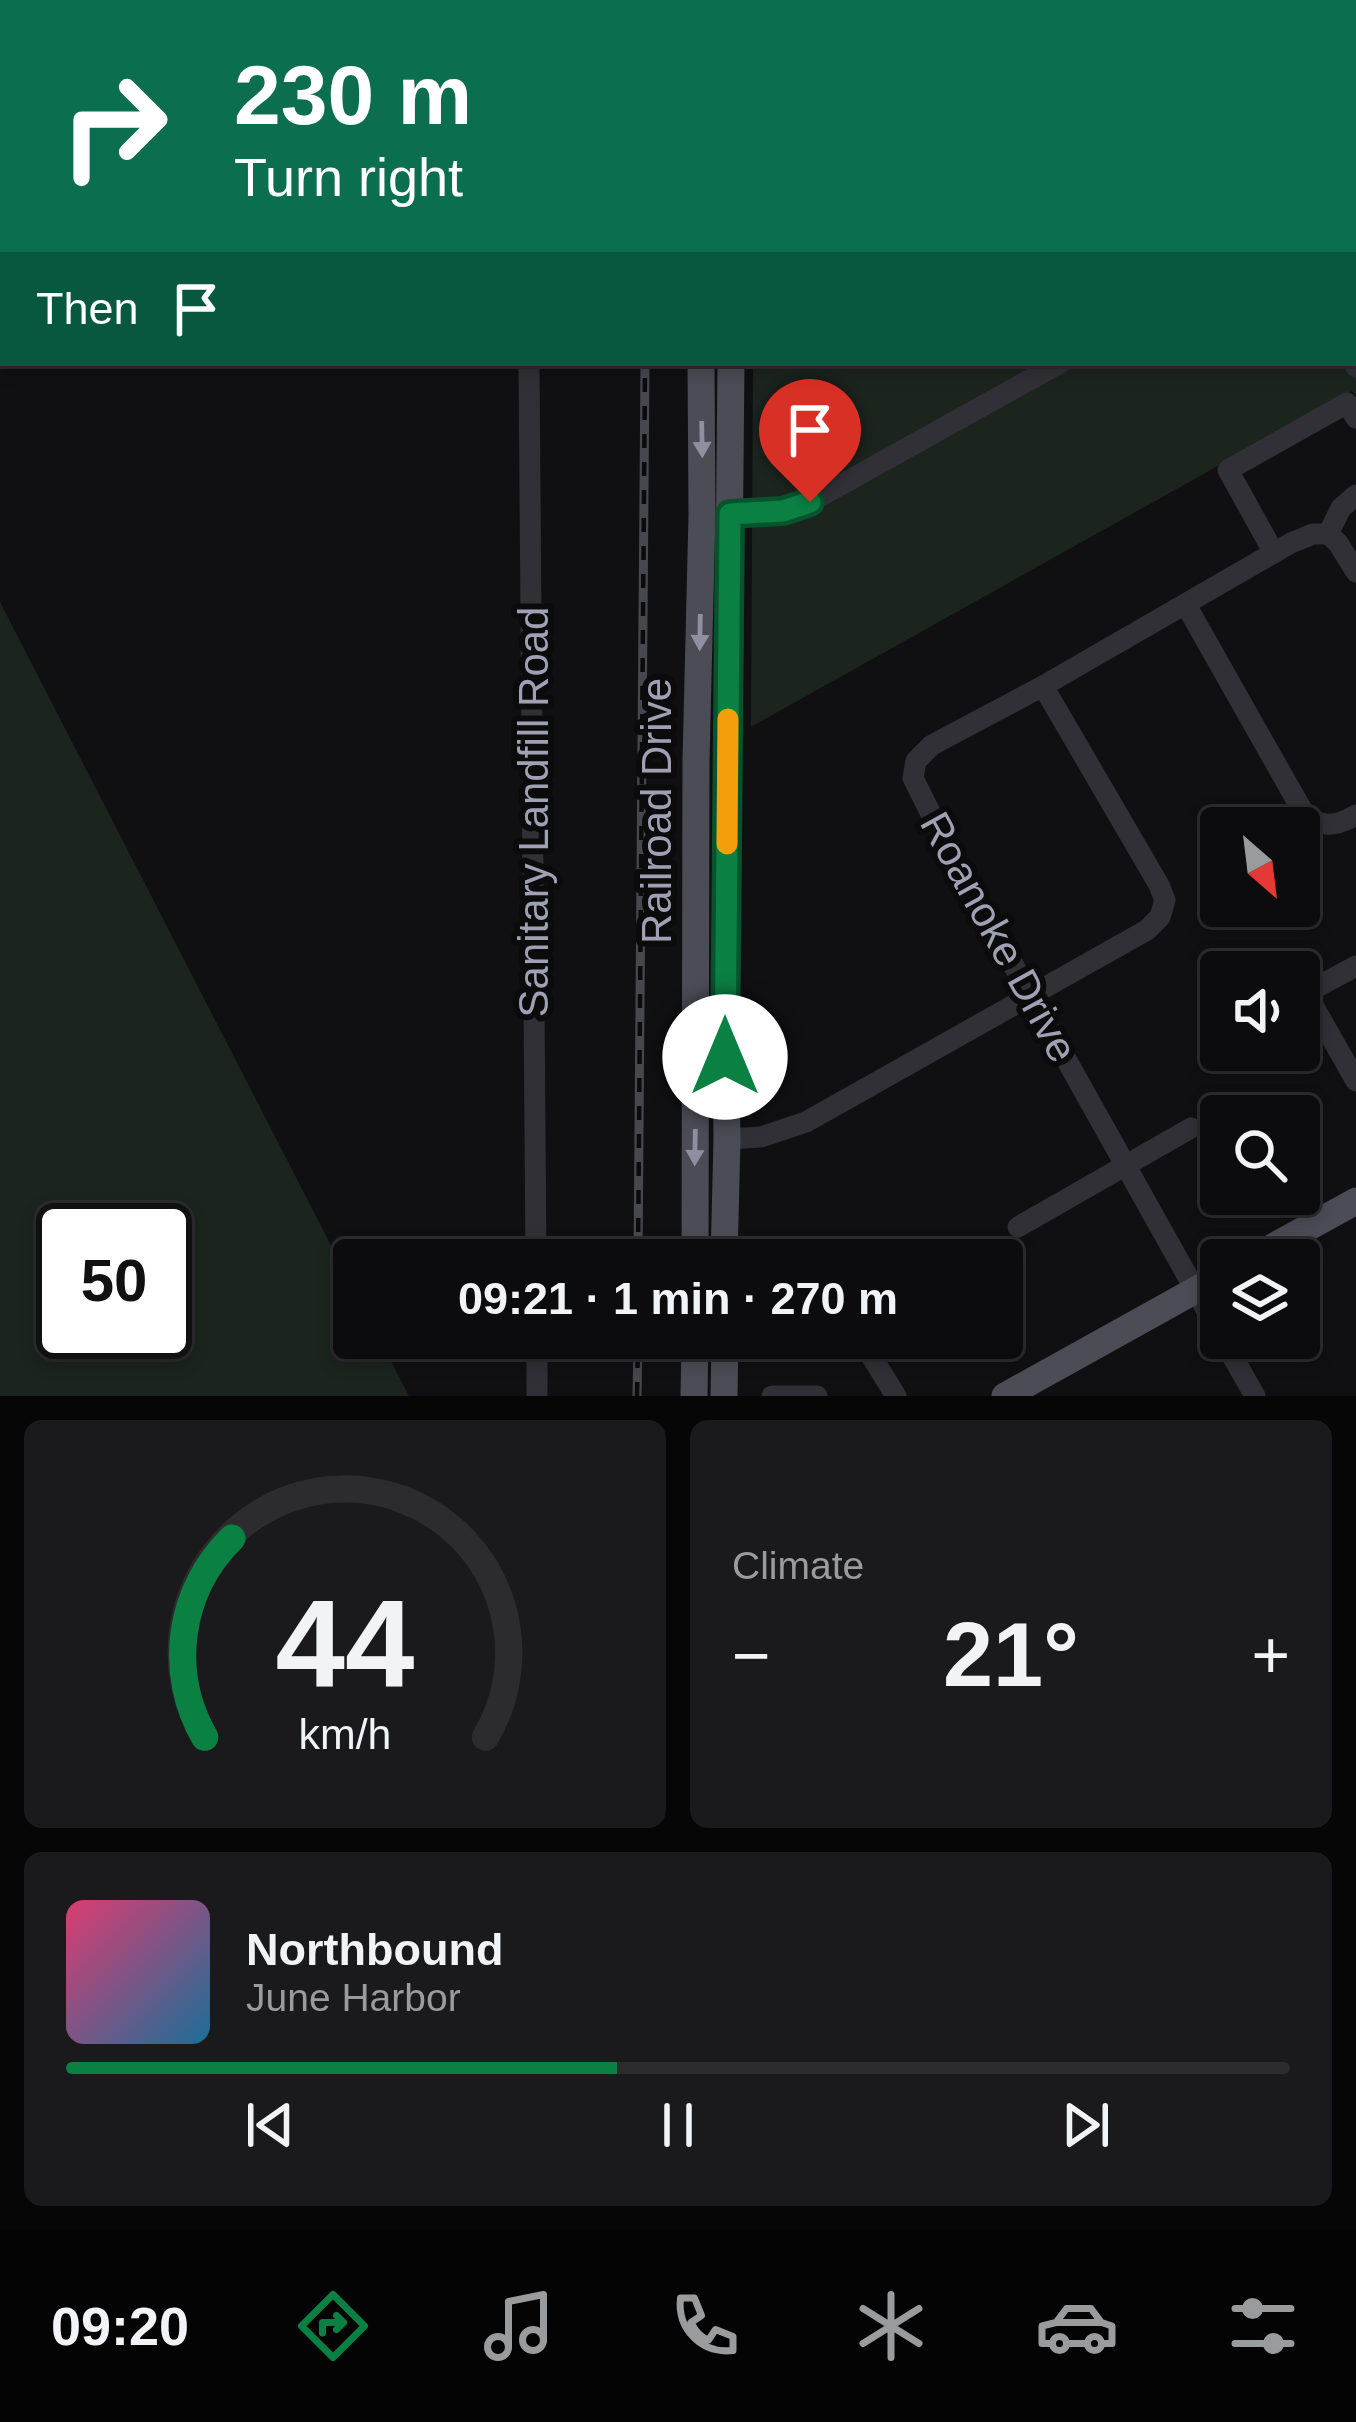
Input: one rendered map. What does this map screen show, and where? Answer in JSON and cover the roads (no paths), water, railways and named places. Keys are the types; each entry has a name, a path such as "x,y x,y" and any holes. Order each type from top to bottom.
{"main road":[{"name":"Railroad Drive","path":"701,366 716,514 727,1139 725,1239"},
{"name":"Railroad Drive","path":"695,1239 696,760 731,366"},
{"path":"1287,1239 1356,1201"},
{"path":"1020,1393 1200,1287"},
{"path":"694,1396 695,1359"},
{"path":"724,1396 725,1359"}],"street":[{"name":"Sanitary Landfill Road","path":"529,366 536,1239"},
{"path":"716,514 783,511 810,502 1055,366"},
{"path":"1274,553 1228,470 1347,403 1356,418"},
{"path":"1356,495 1341,508 1328,534 1356,572"},
{"name":"Roanoke Drive","path":"1200,1299 918,792 913,772 916,761 932,745 1274,553 1313,534 1328,534"},
{"path":"1186,604 1302,810 1318,824 1334,824 1356,815"},
{"path":"727,1139 760,1137 806,1122 1148,930 1160,916 1165,900 1042,686"},
{"path":"1356,966 1306,993 1356,1081"},
{"path":"1018,1227 1192,1128"},
{"path":"537,1359 537,1396"},
{"path":"873,1359 896,1396"},
{"name":"Roanoke Drive","path":"1234,1359 1255,1396"},
{"path":"772,1396 817,1396"}],"railway":[{"path":"638,1239 645,366"},
{"path":"637,1396 638,1359"}]}
